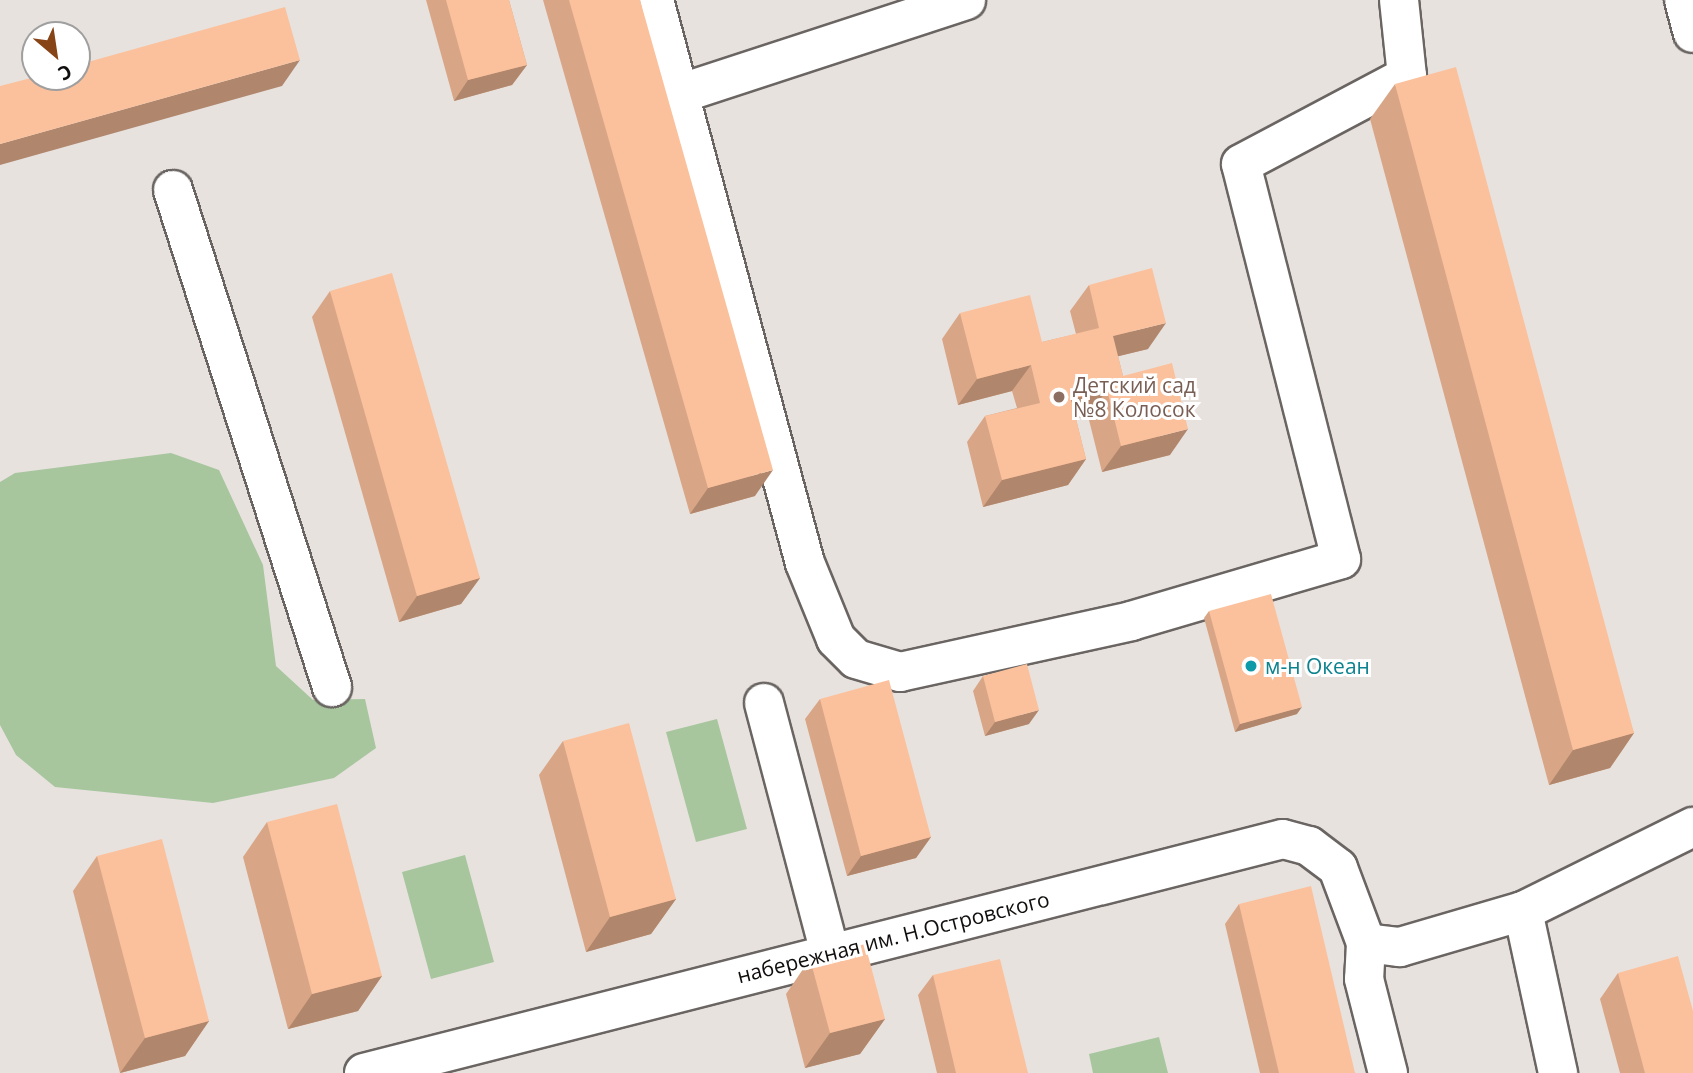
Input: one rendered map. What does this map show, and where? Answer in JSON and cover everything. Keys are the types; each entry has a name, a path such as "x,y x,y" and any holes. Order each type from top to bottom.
{"street":[{"path":"654,0 805,563 836,639 856,659 900,672 1131,621 1341,559 1241,164 1407,76 1399,0"},
{"path":"679,94 966,0"},
{"path":"1684,0 1693,33"},
{"path":"173,190 332,687"},
{"path":"764,704 830,953"},
{"path":"1388,1073 1364,979 1366,943 1400,947 1523,911 1693,827"},
{"name":"набережная им. Н.Островского","path":"364,1073 1283,839 1309,846 1338,868 1366,943"},
{"path":"1523,911 1558,1073"}],"green space":[{"path":"171,453 219,470 263,565 276,666 313,700 365,699 376,748 334,778 213,803 55,787 16,755 0,725 0,482 15,473"},
{"path":"717,719 747,829 696,842 666,732"},
{"path":"465,855 494,962 431,979 402,872"},
{"path":"1159,1037 1168,1073 1093,1073 1089,1054"}],"building":[{"path":"446,0 509,0 527,65 468,80"},
{"path":"569,0 640,0 773,470 708,488"},
{"path":"285,7 300,60 0,144 0,86 21,81 21,91 91,91 91,61"},
{"path":"1456,67 1634,733 1573,750 1395,84"},
{"path":"1152,268 1166,323 1113,336 1123,376 1172,363 1188,429 1121,446 1107,390 1071,399 1086,459 1002,480 985,416 1040,403 1031,365 977,379 960,313 1030,295 1042,342 1099,328 1089,285"},
{"path":"392,273 480,578 417,596 330,291"},
{"name":"м-н Океан","path":"1271,594 1302,707 1240,724 1209,611"},
{"path":"1027,664 1039,710 995,722 983,676"},
{"path":"889,680 931,837 861,856 820,699"},
{"path":"629,723 676,899 610,917 563,741"},
{"path":"337,804 382,976 312,994 267,822"},
{"path":"162,839 209,1021 145,1038 97,856"},
{"path":"1311,886 1355,1073 1279,1073 1239,904"},
{"path":"865,944 885,1019 830,1033 810,959"},
{"path":"1678,956 1693,1011 1693,1073 1645,1073 1618,973"},
{"path":"1000,959 1028,1073 956,1073 933,975"}],"place":[{"name":"Детский сад №8 Колосок","path":"1059,397"},
{"name":"м-н Океан","path":"1251,666"}]}
